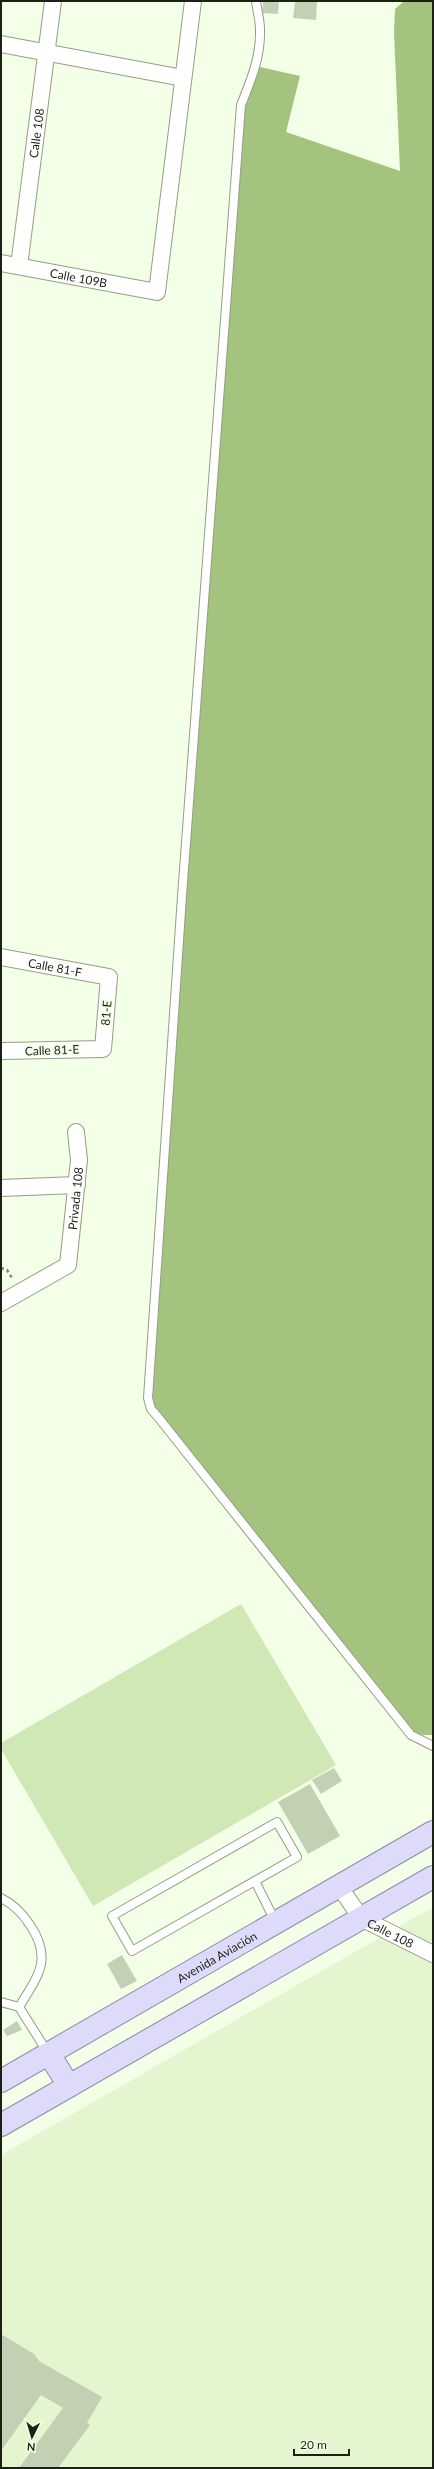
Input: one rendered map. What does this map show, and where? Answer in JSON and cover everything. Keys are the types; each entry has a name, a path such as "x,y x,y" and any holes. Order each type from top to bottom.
{"main road":[{"name":"Avenida Aviación","path":"1,2081 433,1832"},
{"path":"1,2125 433,1877"},
{"path":"49,2054 69,2086"}],"street":[{"name":"Calle 108","path":"20,266 53,1"},
{"path":"1,44 183,78 193,1"},
{"name":"Calle 109B","path":"1,263 156,292 183,78"},
{"name":"Calle 81-F","path":"1,957 109,977"},
{"name":"81-E","path":"103,1049 109,977"},
{"name":"Calle 81-E","path":"1,1051 103,1049"},
{"name":"Privada 108","path":"1,1303 68,1265 79,1160 76,1132"},
{"path":"1,1188 77,1184"},
{"name":"Calle 108","path":"339,1886 360,1918 433,1954"}],"lane":[{"path":"256,1 260,27 259,48 255,71 241,105 182,904 148,1398 151,1409 344,1654 411,1735 433,1746"},
{"path":"277,1822 297,1857 255,1881 132,1951 112,1916 277,1822"},
{"path":"255,1881 276,1922"},
{"path":"1,1898 24,1915 40,1940 42,1958 37,1978 20,2006"},
{"path":"1,2002 20,2006 49,2054"}],"path":[{"path":"1,1268 7,1270 15,1283"}],"shaded area":[{"path":"241,1604 336,1765 93,1906 1,1749 1,1743"},
{"path":"433,1907 433,2468 1,2468 1,2155"}],"green space":[{"path":"404,1 433,1 433,1735 423,1735 413,1732 153,1408 150,1396 201,678 245,106 260,67 300,76 286,132 400,171 394,32 395,9"}],"building":[{"path":"263,1 279,1 278,14 262,13"},
{"path":"295,1 317,1 316,20 293,18"},
{"path":"334,1768 342,1781 321,1794 312,1780"},
{"path":"310,1784 340,1836 308,1854 278,1802"},
{"path":"122,1955 137,1981 121,1989 107,1964"},
{"path":"17,2021 22,2030 7,2036 3,2030"},
{"path":"1,2334 34,2354 39,2361 102,2397 87,2423 90,2425 58,2468 19,2468 63,2408 41,2395 1,2451"}]}
